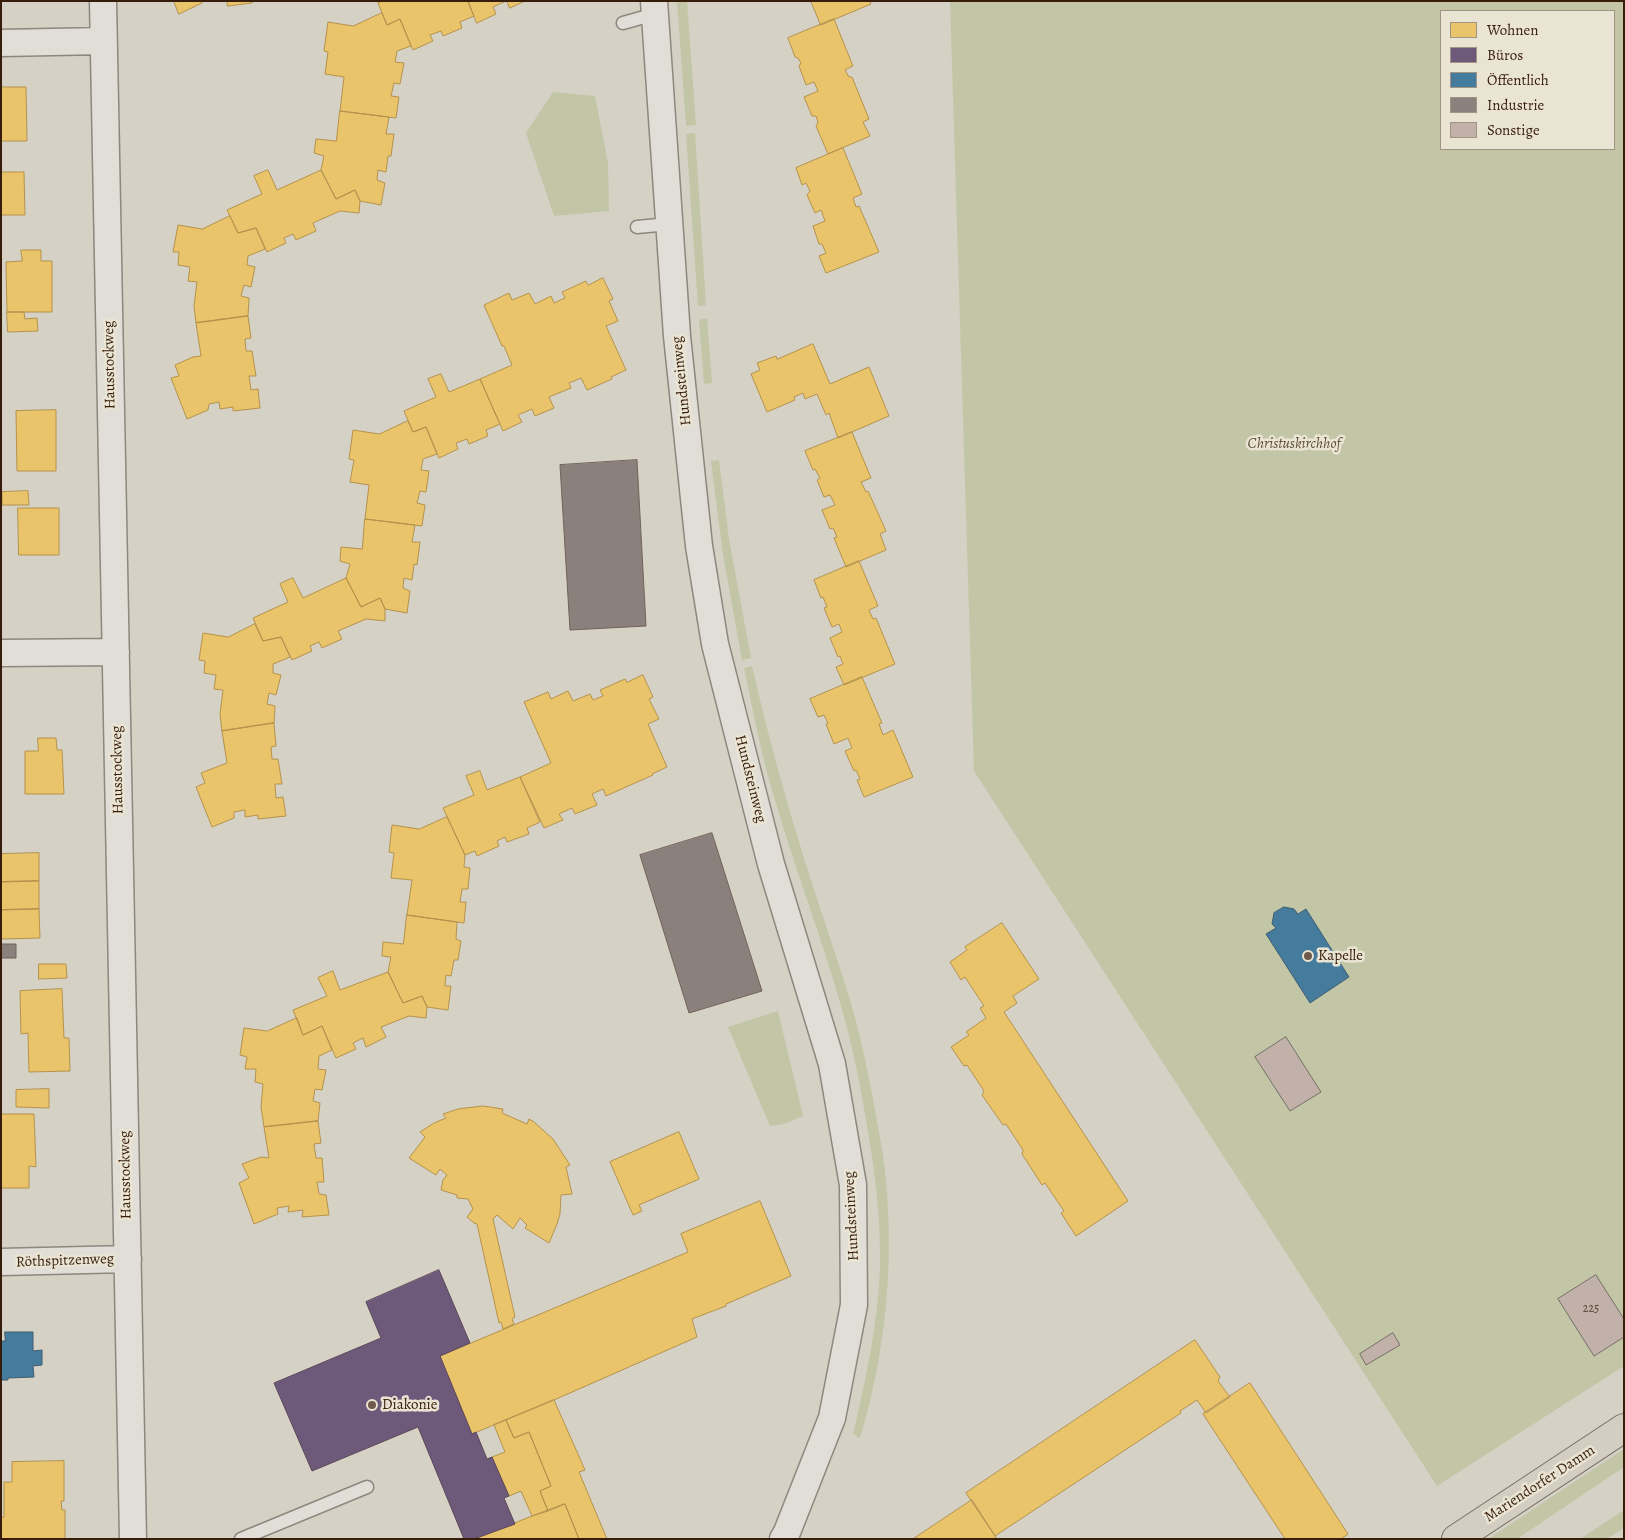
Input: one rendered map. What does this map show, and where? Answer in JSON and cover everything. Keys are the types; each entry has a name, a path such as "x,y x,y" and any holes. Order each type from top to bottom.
{"main road":[{"name":"Mariendorfer Damm","path":"1456,1539 1624,1428"}],"street":[{"name":"Hausstockweg","path":"103,1 134,1539"},
{"name":"Hundsteinweg","path":"655,8 677,336 699,546 715,644 772,864 832,1064 853,1185 854,1305 832,1418 790,1536"},
{"path":"1,43 103,41"},
{"path":"1,653 116,652"},
{"name":"Röthspitzenweg","path":"1,1262 128,1259"}],"lane":[{"path":"623,23 655,8"},
{"path":"638,227 670,224"},
{"path":"241,1539 367,1487"}],"green space":[{"path":"677,1 687,1 696,125 686,126"},
{"name":"Christuskirchhof","path":"950,1 1624,1 1624,1366 1437,1486 974,771"},
{"path":"553,92 595,96 608,163 609,211 554,216 526,133"},
{"path":"695,133 706,305 698,306 686,134"},
{"path":"707,318 712,383 704,384 699,320"},
{"path":"719,460 729,539 751,658 742,660 723,555 711,461"},
{"path":"752,666 793,822 854,1015 868,1071 884,1162 888,1214 888,1279 876,1375 860,1438 853,1434 867,1372 879,1288 879,1229 874,1171 860,1088 846,1022 763,757 744,668"},
{"path":"778,1011 803,1116 784,1124 770,1126 728,1027"},
{"path":"1624,1449 1624,1467 1517,1539 1488,1539"},
{"path":"1624,1510 1624,1528 1607,1539 1580,1539"}],"building: Wohnen":[{"path":"174,1 202,1 202,3 179,14"},
{"path":"227,1 252,1 252,3 228,6"},
{"path":"383,1 468,1 474,16 460,22 462,28 443,36 441,31 430,35 433,41 413,50 400,19 387,25 378,3"},
{"path":"468,1 506,1 493,7 496,14 477,23"},
{"path":"507,1 525,1 510,8"},
{"path":"811,1 870,1 871,4 821,25"},
{"path":"382,13 387,25 400,19 411,46 397,51 395,62 404,63 400,84 394,83 391,96 399,97 396,118 340,111 344,77 325,74 328,52 324,51 328,22 353,26"},
{"path":"834,19 853,66 845,70 849,77 852,77 869,119 863,122 870,136 828,154 816,126 818,122 816,116 812,116 804,97 818,91 814,82 806,85 799,66 801,63 795,57 788,38"},
{"path":"1,87 26,87 27,141 1,141"},
{"path":"340,111 389,117 386,134 394,134 391,156 388,156 386,172 378,170 377,180 385,183 381,205 360,201 355,190 336,199 321,170 324,156 314,153 316,139 336,141"},
{"path":"843,148 862,194 853,198 856,207 859,206 879,252 826,273 819,256 826,253 822,244 819,244 813,226 825,221 821,210 815,213 807,195 810,191 806,183 802,185 796,168"},
{"path":"268,170 277,190 321,170 336,199 355,190 360,201 359,213 340,211 313,223 316,231 296,240 293,234 284,238 286,243 267,252 256,228 238,233 227,210 262,194 254,176"},
{"path":"1,172 24,172 25,215 1,215"},
{"path":"230,216 238,233 256,228 265,249 248,256 247,265 255,267 251,287 244,285 241,296 249,298 248,316 196,323 194,306 197,282 188,281 190,267 178,265 179,252 173,252 178,225 202,229"},
{"path":"21,250 41,250 41,261 52,261 52,312 7,312 6,262 22,261"},
{"path":"603,278 613,299 609,301 618,321 606,326 626,370 611,377 612,379 587,390 581,378 569,383 571,388 549,397 554,408 535,416 532,409 518,415 522,422 503,431 480,379 512,365 484,305 509,293 512,300 529,293 535,304 551,296 554,303 565,298 562,292 586,281 588,285"},
{"path":"7,312 24,312 25,319 37,318 38,331 8,332"},
{"path":"248,316 251,338 245,339 246,351 252,351 256,376 249,376 251,390 258,389 260,408 233,411 233,407 220,409 219,402 209,404 208,410 187,419 171,378 179,376 175,365 193,357 201,356 196,323"},
{"path":"813,344 830,384 869,367 889,416 838,438 829,413 826,415 817,394 805,399 803,393 794,397 795,400 767,412 751,374 760,370 757,363 776,356 777,359"},
{"path":"441,374 449,392 480,379 500,424 486,430 488,436 469,444 467,439 456,443 458,449 439,458 426,427 413,432 404,411 436,397 428,379"},
{"path":"56,410 56,471 17,471 16,411"},
{"path":"408,421 413,432 426,427 437,454 423,459 421,470 429,471 426,492 420,491 417,503 425,505 422,526 365,519 369,485 350,482 354,460 349,459 353,430 379,434"},
{"path":"852,432 871,478 861,482 866,492 868,491 886,531 880,534 886,550 846,567 834,538 837,537 833,528 830,529 822,510 835,505 830,495 824,497 817,480 820,478 815,469 813,470 805,451"},
{"path":"28,491 29,505 2,505 2,492"},
{"path":"18,508 59,508 59,555 19,555"},
{"path":"365,519 415,525 412,542 420,542 417,565 414,564 412,580 404,578 403,588 410,591 407,613 385,609 380,598 361,607 346,578 350,564 340,561 341,547 362,549"},
{"path":"859,561 878,606 869,610 873,619 876,618 895,664 844,685 836,667 843,664 830,638 842,632 839,624 832,627 824,608 827,607 823,597 821,598 814,580"},
{"path":"293,578 303,598 346,578 361,607 380,598 385,609 385,621 366,619 338,631 342,639 322,648 319,642 310,646 312,651 292,660 281,637 263,641 253,618 288,602 280,584"},
{"path":"255,624 263,641 281,637 290,657 273,664 273,673 281,675 276,695 269,693 267,704 275,706 274,723 222,731 220,714 223,690 214,689 216,675 204,673 205,661 199,660 203,633 228,637"},
{"path":"643,675 653,697 649,699 659,719 648,724 667,767 606,796 603,789 592,794 597,805 575,814 572,808 559,814 563,820 544,828 520,777 551,763 524,702 548,692 551,699 568,691 573,701 590,694 593,700 603,696 600,690 625,679 627,682"},
{"path":"862,677 882,723 879,724 883,735 893,730 913,777 864,797 857,780 860,779 856,770 854,771 845,751 852,748 848,738 834,744 824,715 818,717 810,699"},
{"path":"274,723 276,746 271,747 272,759 278,759 282,784 275,784 276,798 283,797 286,816 258,819 258,815 245,817 245,810 234,812 234,818 212,827 196,787 205,783 201,773 227,763 222,731"},
{"path":"38,738 56,738 57,750 62,750 64,794 25,794 25,751 38,751"},
{"path":"480,771 487,790 520,777 540,822 527,828 529,834 507,842 505,837 497,841 499,846 477,856 475,851 465,855 443,808 474,795 466,776"},
{"path":"447,817 465,855 464,867 470,868 468,889 462,889 460,902 466,902 464,923 407,915 412,880 391,878 394,853 389,852 392,825 419,829"},
{"path":"39,853 39,881 1,882 1,854"},
{"path":"39,881 39,909 1,910 1,882"},
{"path":"39,909 40,938 1,939 1,910"},
{"path":"407,915 457,922 456,939 461,941 458,960 454,960 451,976 446,975 445,986 451,986 448,1010 427,1007 422,996 403,1003 388,972 391,957 382,956 383,942 403,944"},
{"path":"1002,923 1039,979 1013,996 1017,1003 1004,1012 1128,1201 1076,1236 1061,1213 1064,1211 1045,1183 1042,1185 1006,1124 1003,1125 982,1095 984,1091 967,1065 964,1066 951,1047 969,1035 966,1032 986,1018 980,1008 984,1006 965,977 961,980 950,962 967,950 965,947"},
{"path":"39,964 66,964 67,978 39,979"},
{"path":"333,971 340,990 388,972 403,1003 422,996 427,1007 426,1018 409,1016 381,1027 386,1037 366,1047 363,1038 353,1043 356,1049 336,1058 322,1026 303,1035 293,1010 327,996 318,978"},
{"path":"62,989 64,1038 69,1038 70,1071 29,1072 28,1033 21,1034 20,991"},
{"path":"297,1018 303,1035 322,1026 332,1050 319,1056 318,1069 326,1070 322,1090 315,1089 313,1101 320,1103 318,1121 264,1127 261,1107 263,1084 255,1082 256,1069 245,1069 247,1057 240,1055 244,1028 267,1031"},
{"path":"49,1089 49,1108 16,1107 16,1090"},
{"path":"483,1106 503,1109 502,1113 527,1124 529,1119 534,1122 553,1139 570,1165 566,1167 572,1194 561,1195 560,1214 549,1243 525,1228 527,1225 520,1218 513,1229 497,1215 493,1219 515,1317 512,1319 514,1324 503,1329 501,1322 499,1323 477,1224 467,1217 473,1209 468,1199 457,1198 457,1195 441,1190 443,1180 447,1175 440,1169 436,1175 409,1158 425,1137 420,1132 446,1118 443,1114 458,1109"},
{"path":"1,1114 34,1114 36,1167 29,1166 29,1188 1,1188"},
{"path":"318,1121 321,1143 314,1144 316,1158 322,1158 324,1182 317,1182 319,1194 326,1195 329,1215 302,1217 303,1210 288,1212 289,1206 277,1208 278,1214 254,1224 239,1183 249,1178 242,1164 261,1157 269,1158 264,1127"},
{"path":"679,1132 699,1179 639,1205 642,1211 633,1215 610,1162"},
{"path":"760,1201 791,1276 726,1304 726,1306 692,1319 697,1337 472,1434 440,1356 688,1252 681,1234"},
{"path":"1195,1340 1220,1377 1218,1381 1230,1397 1206,1413 1197,1400 1180,1411 1181,1413 995,1536 966,1493"},
{"path":"1250,1383 1348,1534 1341,1539 1285,1539 1203,1414"},
{"path":"554,1400 585,1470 579,1472 607,1539 579,1539 565,1504 548,1511 540,1491 551,1486 529,1432 514,1438 506,1420"},
{"path":"506,1420 514,1438 529,1432 551,1486 540,1491 548,1511 532,1516 521,1491 509,1496 492,1457 505,1452 494,1425"},
{"path":"64,1461 64,1501 61,1501 62,1510 65,1510 65,1539 1,1539 1,1517 4,1517 4,1482 12,1482 12,1462"},
{"path":"972,1500 997,1539 913,1539"},
{"path":"565,1504 579,1539 474,1539 532,1516"}],"building: Büros":[{"name":"Diakonie","path":"439,1270 470,1343 440,1356 472,1434 476,1432 487,1459 492,1457 509,1496 504,1498 515,1524 474,1539 464,1539 418,1427 312,1471 274,1383 381,1338 366,1302"}],"building: Öffentlich":[{"name":"Kapelle","path":"1284,907 1294,909 1298,914 1306,909 1349,977 1310,1003 1266,934 1276,928 1272,924 1274,913"},
{"path":"5,1332 33,1332 33,1351 42,1350 42,1365 33,1366 34,1377 1,1380 1,1341 5,1341"}],"building: Industrie":[{"path":"637,460 646,626 570,630 560,465"},
{"path":"712,833 762,991 689,1013 640,855"},
{"path":"1,944 16,944 16,958 1,958"}],"building: Sonstige":[{"path":"1286,1037 1321,1092 1290,1111 1255,1057"},
{"path":"1596,1275 1624,1319 1624,1337 1594,1356 1558,1299"},
{"path":"1393,1333 1400,1345 1366,1365 1360,1354"}],"place":[{"name":"Kapelle","path":"1308,956"},
{"name":"Diakonie","path":"372,1405"}]}
